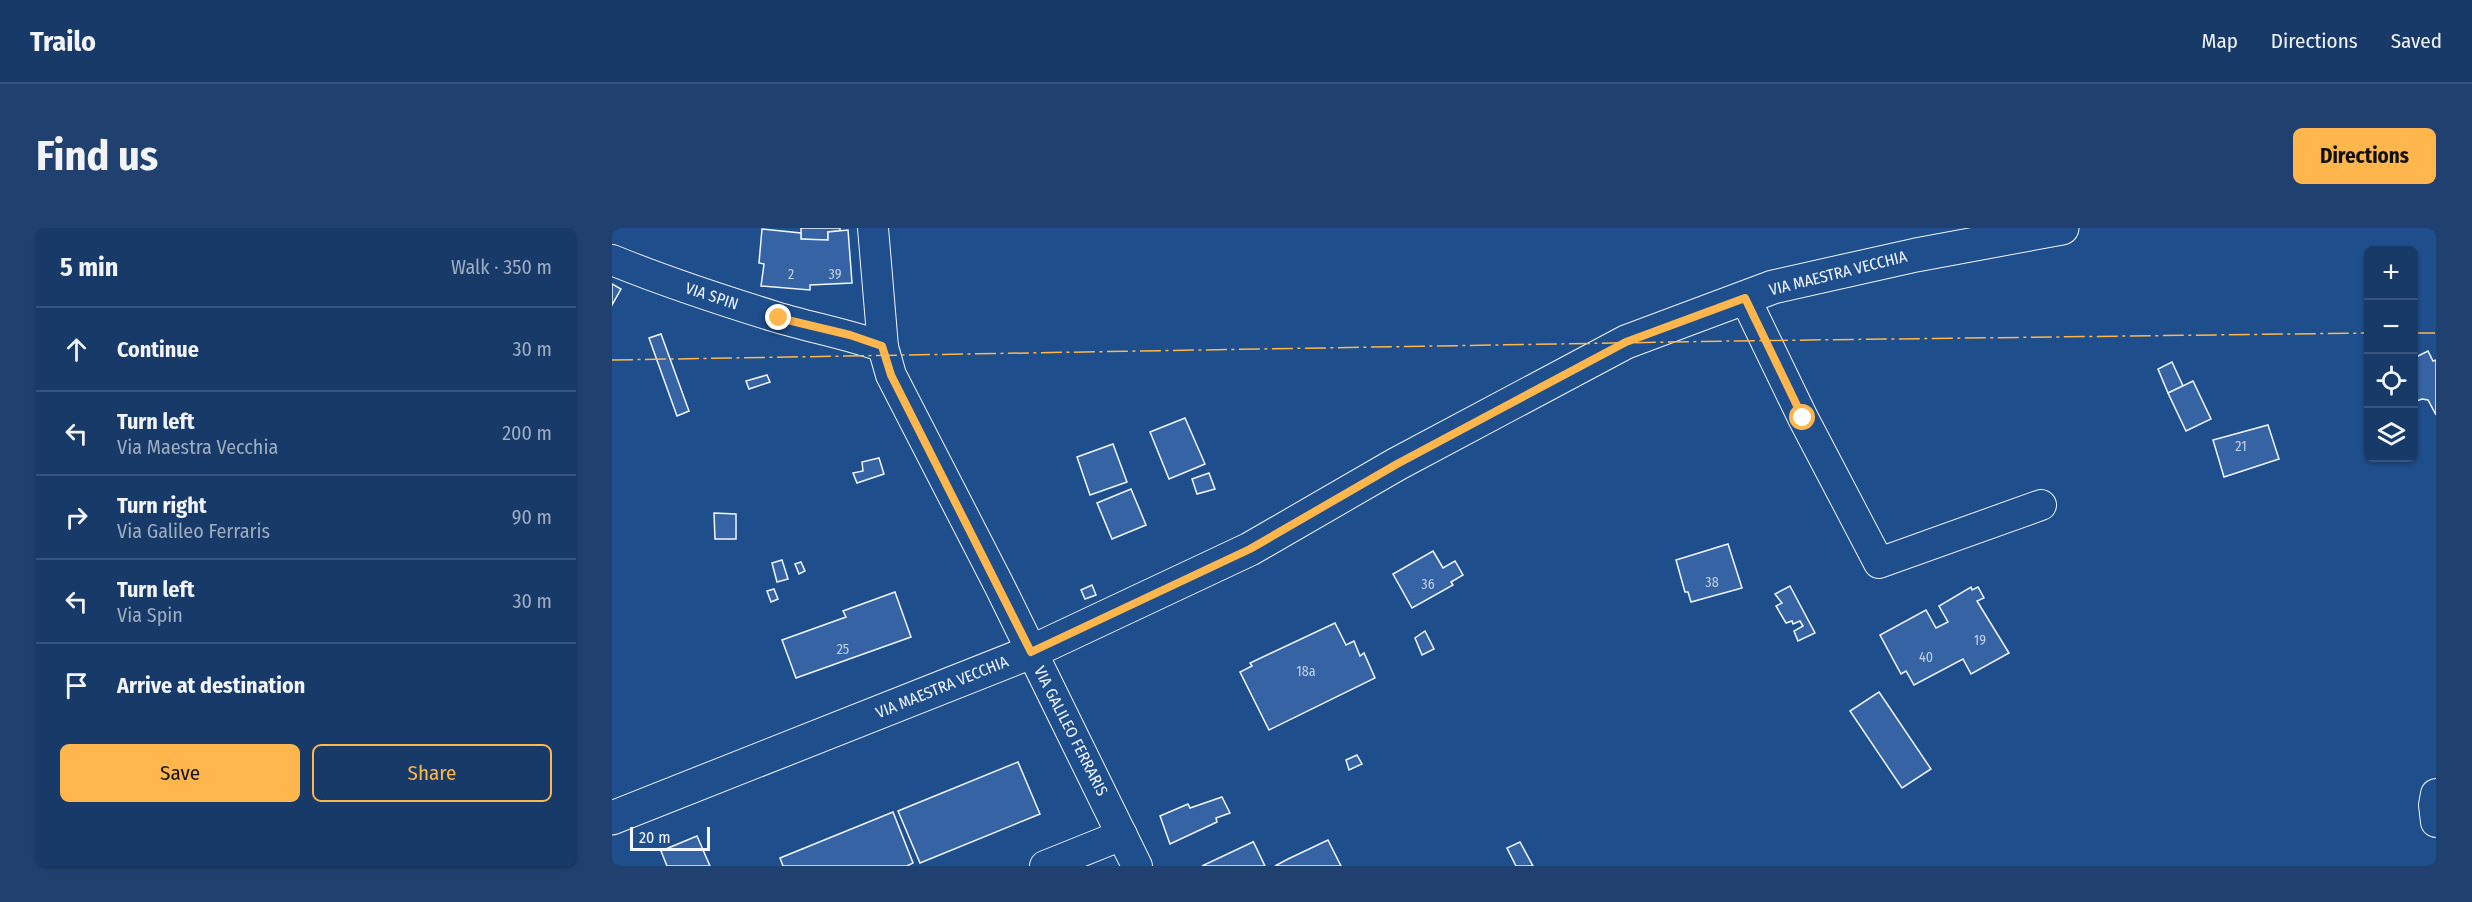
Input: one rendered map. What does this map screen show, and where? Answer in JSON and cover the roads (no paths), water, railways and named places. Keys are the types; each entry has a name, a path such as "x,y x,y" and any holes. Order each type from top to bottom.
{"main road":[{"name":"VIA MAESTRA VECCHIA","path":"612,818 1031,652 1250,549 1397,464 1626,342 1773,287 1916,255 2062,228"}],"street":[{"name":"VIA GALILEO FERRARIS","path":"873,228 882,346 891,375 1137,866"},
{"name":"VIA SPIN","path":"612,260 724,301 779,318 850,335 882,346"},
{"path":"1745,298 1803,418 1879,563 2041,505"},
{"path":"2436,794 2434,806 2436,822"},
{"path":"1045,866 1122,835"}]}
